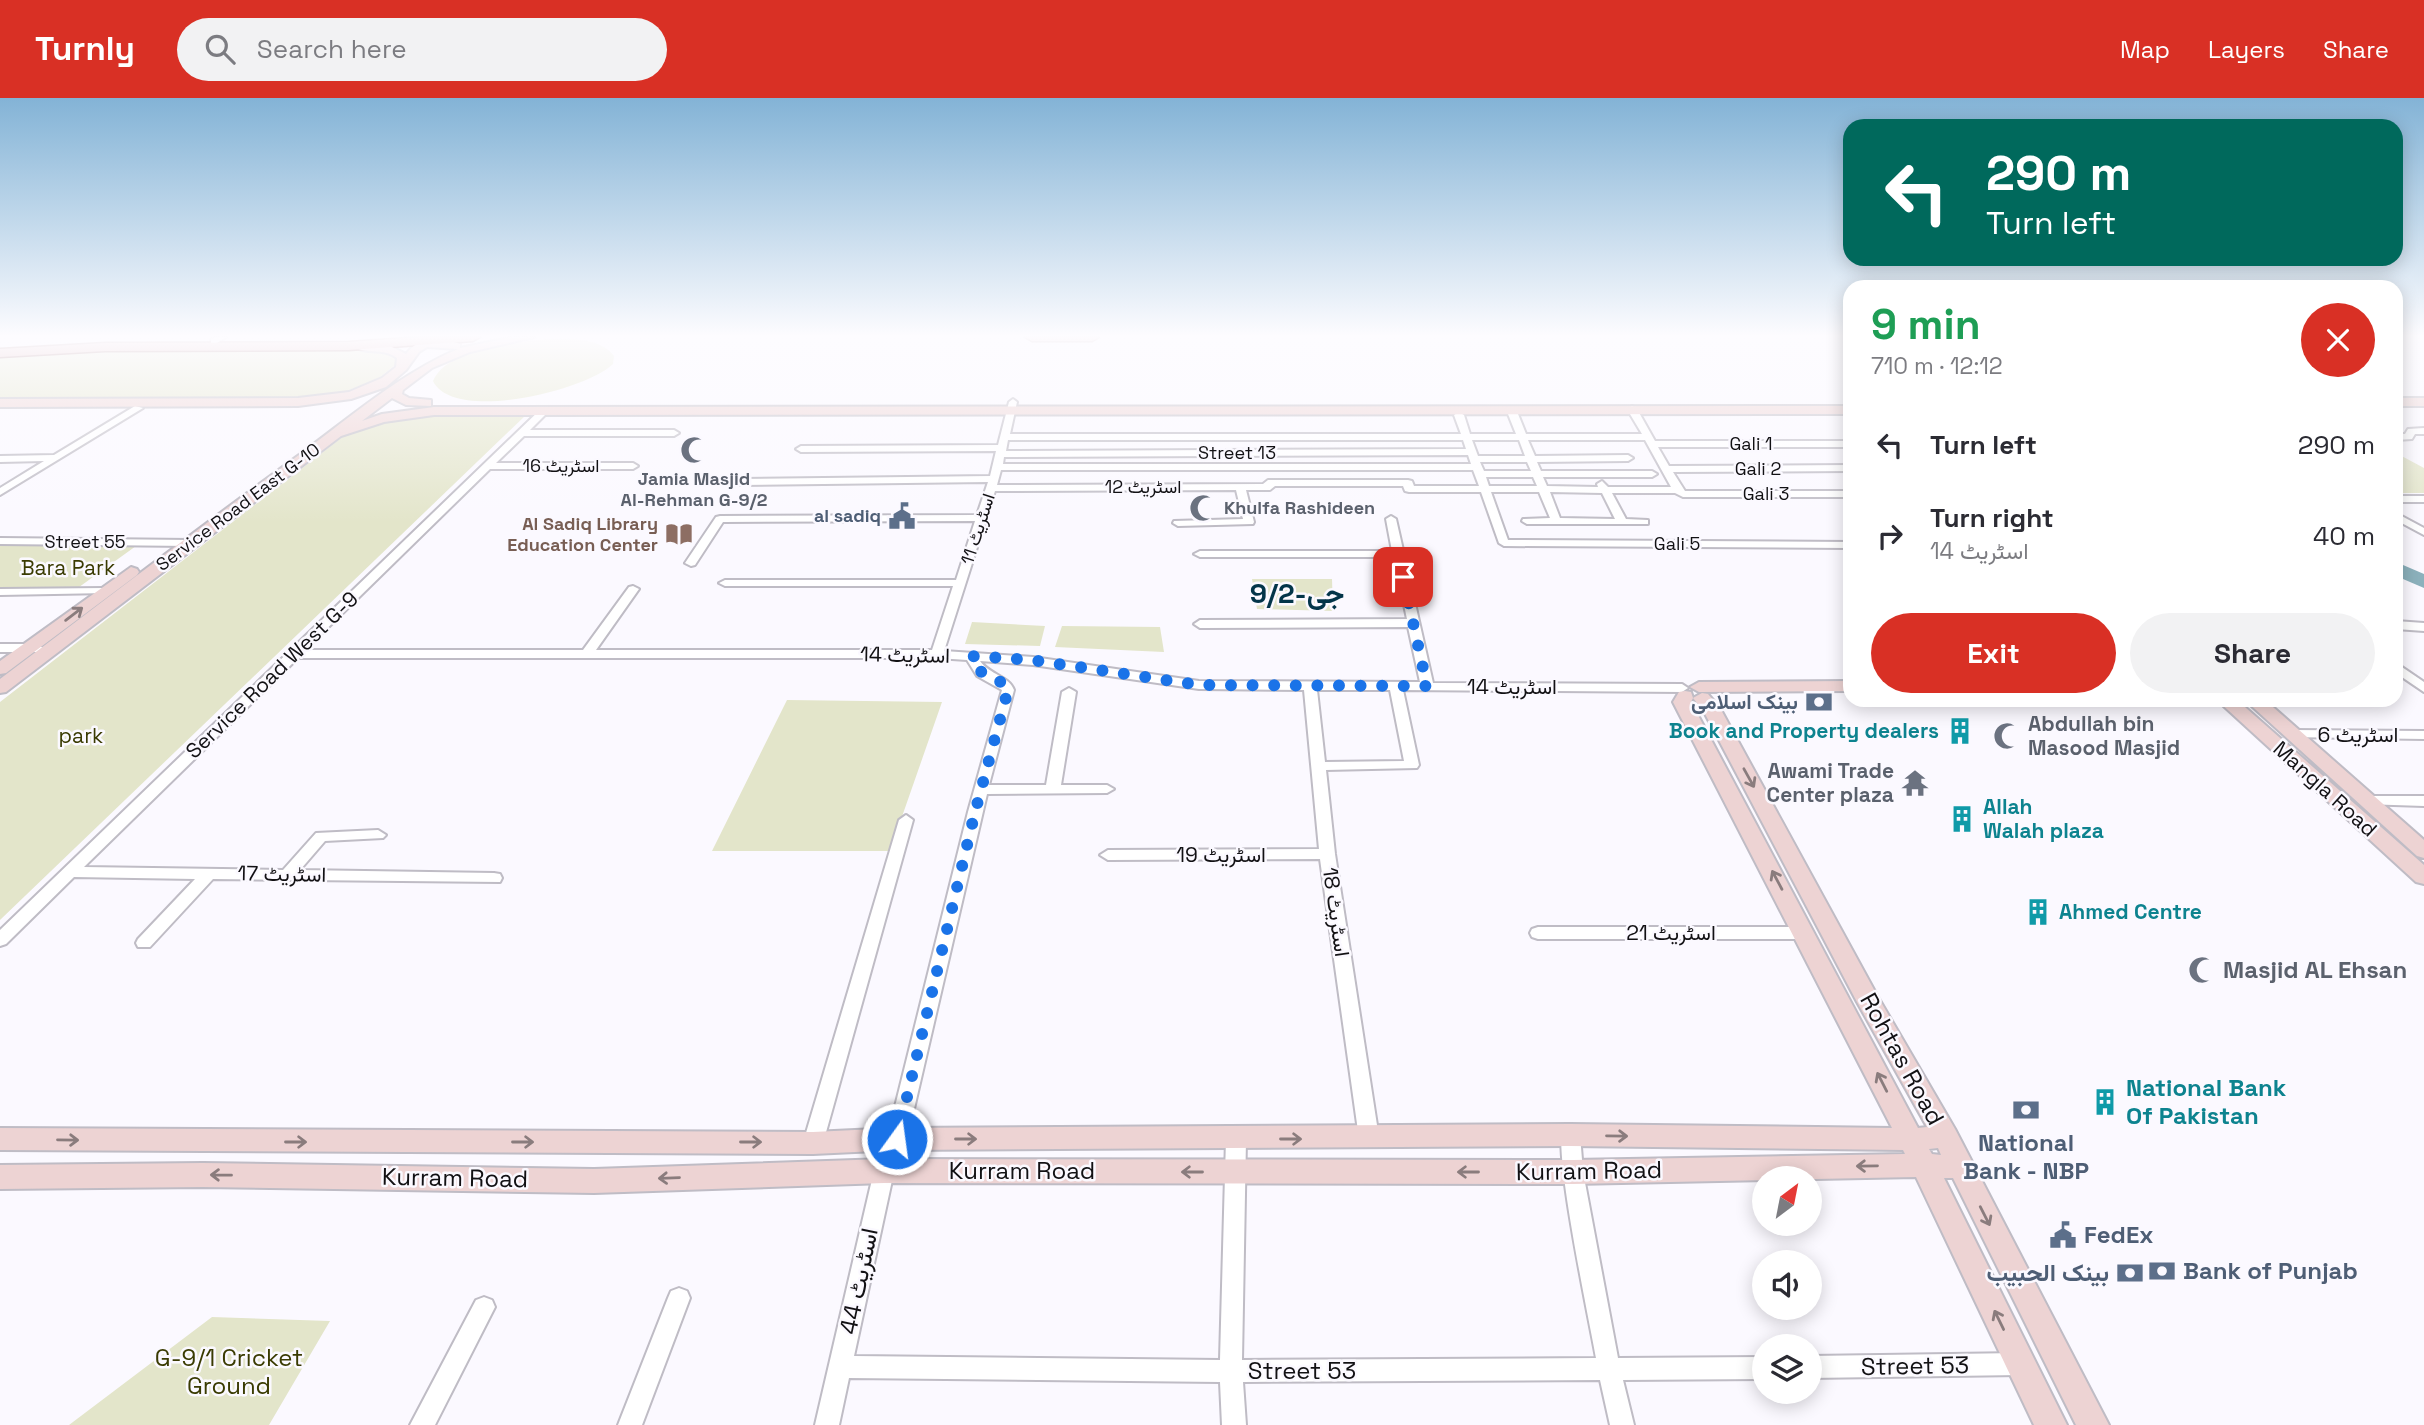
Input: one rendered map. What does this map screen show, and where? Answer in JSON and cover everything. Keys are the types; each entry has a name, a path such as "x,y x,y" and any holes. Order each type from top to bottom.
{"main road":[{"path":"0,403 298,402 318,399"},
{"name":"Service Road East G-10","path":"0,669 368,399"},
{"name":"Service Road East G-10","path":"0,688 335,433 375,399"},
{"path":"403,399 415,403 1843,410"},
{"path":"2403,402 2424,402"},
{"path":"335,433 369,421 415,412 1013,406 1843,403"},
{"path":"0,409 350,410"},
{"path":"2403,409 2424,409"},
{"path":"1695,693 1843,686"},
{"path":"1695,693 1843,697"},
{"name":"Rohtas Road","path":"2052,1425 1805,933 1682,702 1695,693 1711,709 1945,1137 2093,1425"},
{"name":"Mangla Road","path":"2234,707 2424,877"},
{"name":"Mangla Road","path":"2262,707 2424,850"},
{"name":"Kurram Road","path":"0,1139 813,1143 897,1139 1570,1135 1917,1152 1960,1167"},
{"name":"Kurram Road","path":"0,1177 203,1175 594,1181 884,1171 1573,1172 1917,1152 1945,1137"}],"street":[{"name":"اسٹریٹ 11","path":"937,654 993,484 1013,406"},
{"path":"0,492 138,408"},
{"name":"Service Road West G-9","path":"0,940 545,410"},
{"path":"1632,410 1680,492"},
{"path":"1513,414 1556,521"},
{"path":"1459,415 1485,489"},
{"path":"2403,436 2409,437 2411,432 2424,431"},
{"path":"523,433 674,433"},
{"path":"2410,434 2424,441"},
{"path":"1576,436 1622,521"},
{"name":"Gali 1","path":"1003,447 1243,437 1576,436 1843,444"},
{"path":"1178,523 1249,522 1243,487 1243,437"},
{"path":"801,449 1003,447"},
{"name":"Street 13","path":"1003,447 1244,453 1392,452 1476,463"},
{"path":"1392,452 1399,479"},
{"path":"1319,453 1319,473"},
{"path":"0,459 55,458"},
{"path":"998,467 1244,468 1319,473 1533,460 1628,458"},
{"path":"1476,463 1538,474 1652,474"},
{"name":"اسٹریٹ 16","path":"489,466 633,467"},
{"name":"Gali 2","path":"1667,469 1843,468"},
{"name":"اسٹریٹ 12","path":"740,482 1243,487 1270,487 1268,483 1408,483 1409,489"},
{"name":"Gali 3","path":"1409,489 1843,494"},
{"name":"Gali 5","path":"1485,489 1504,542 1843,545"},
{"path":"2403,499 2424,499"},
{"path":"691,564 720,519 981,518"},
{"path":"1391,520 1427,686"},
{"path":"2403,520 2419,529"},
{"path":"1527,521 1644,522"},
{"name":"Street 55","path":"0,541 190,543"},
{"path":"1200,554 1398,554"},
{"path":"725,583 960,583"},
{"path":"586,655 633,589"},
{"path":"0,592 104,591"},
{"path":"1200,624 1413,623"},
{"path":"2403,626 2424,627"},
{"path":"0,648 53,648"},
{"name":"اسٹریٹ 14","path":"293,654 937,654 1032,660 1199,685 1427,686 1695,693"},
{"name":"اسٹریٹ 44","path":"827,1425 884,1171 897,1139 981,790 1008,690 1007,685 982,673 971,656"},
{"path":"2403,676 2424,676"},
{"path":"2403,677 2424,688"},
{"name":"اسٹریٹ 18","path":"1310,685 1327,854 1369,1138"},
{"path":"1318,766 1412,765 1396,686"},
{"path":"1053,789 1069,692"},
{"name":"اسٹریٹ 6","path":"2293,734 2424,735"},
{"path":"981,790 1107,789"},
{"path":"2368,801 2424,801"},
{"path":"813,1143 906,820"},
{"path":"289,873 321,836 378,835"},
{"path":"1112,855 1327,854"},
{"name":"اسٹریٹ 17","path":"71,872 494,878"},
{"path":"144,943 210,873"},
{"name":"اسٹریٹ 21","path":"1538,933 1805,933"},
{"path":"1570,1135 1573,1172 1609,1369 1622,1425"},
{"path":"1234,1425 1230,1371 1236,1139"},
{"path":"630,1425 679,1298"},
{"path":"422,1425 484,1307"},
{"name":"Street 53","path":"1822,1367 2020,1364"},
{"name":"Street 53","path":"841,1367 1230,1371 1752,1367"}],"green space":[{"path":"463,399 511,399 491,401"},
{"name":"park","path":"414,415 526,415 0,920 0,702 354,428"},
{"path":"2403,457 2424,468 2424,493 2403,493"},
{"name":"Bara Park","path":"0,546 136,546 75,590 0,590"},
{"path":"1252,579 1332,579 1333,611 1257,609"},
{"path":"972,622 1045,626 1040,646 965,644"},
{"path":"1062,626 1160,627 1164,652 1055,647"},
{"path":"787,700 942,702 890,851 712,851"},
{"name":"G-9/1 Cricket Ground","path":"212,1317 330,1321 269,1425 69,1425"}],"waterway":[{"path":"2403,572 2424,582"}],"place":[{"name":"Jamia Masjid Al-Rehman G-9/2","path":"694,450"},
{"name":"Khulfa Rashideen","path":"1203,508"},
{"name":"al sadiq","path":"902,516"},
{"name":"Al Sadiq Library Education Center","path":"679,534"},
{"name":"بینک اسلامی","path":"1819,702"},
{"name":"Book and Property dealers","path":"1960,731"},
{"name":"Abdullah bin Masood Masjid","path":"2007,736"},
{"name":"Awami Trade Center plaza","path":"1915,783"},
{"name":"Allah Walah plaza","path":"1962,819"},
{"name":"Ahmed Centre","path":"2038,912"},
{"name":"Masjid AL Ehsan","path":"2202,970"},
{"name":"National Bank Of Pakistan","path":"2105,1102"},
{"name":"National Bank - NBP","path":"2026,1110"},
{"name":"FedEx","path":"2063,1235"},
{"name":"Bank of Punjab","path":"2162,1271"},
{"name":"بينک الحبيب","path":"2130,1273"}],"district":[{"name":"جی-9/2","path":"1297,593"}],"route":[{"path":"897,1139 975,812 1008,690 1007,685 982,673 971,656 1032,660 1199,685 1427,686 1403,577"}]}
